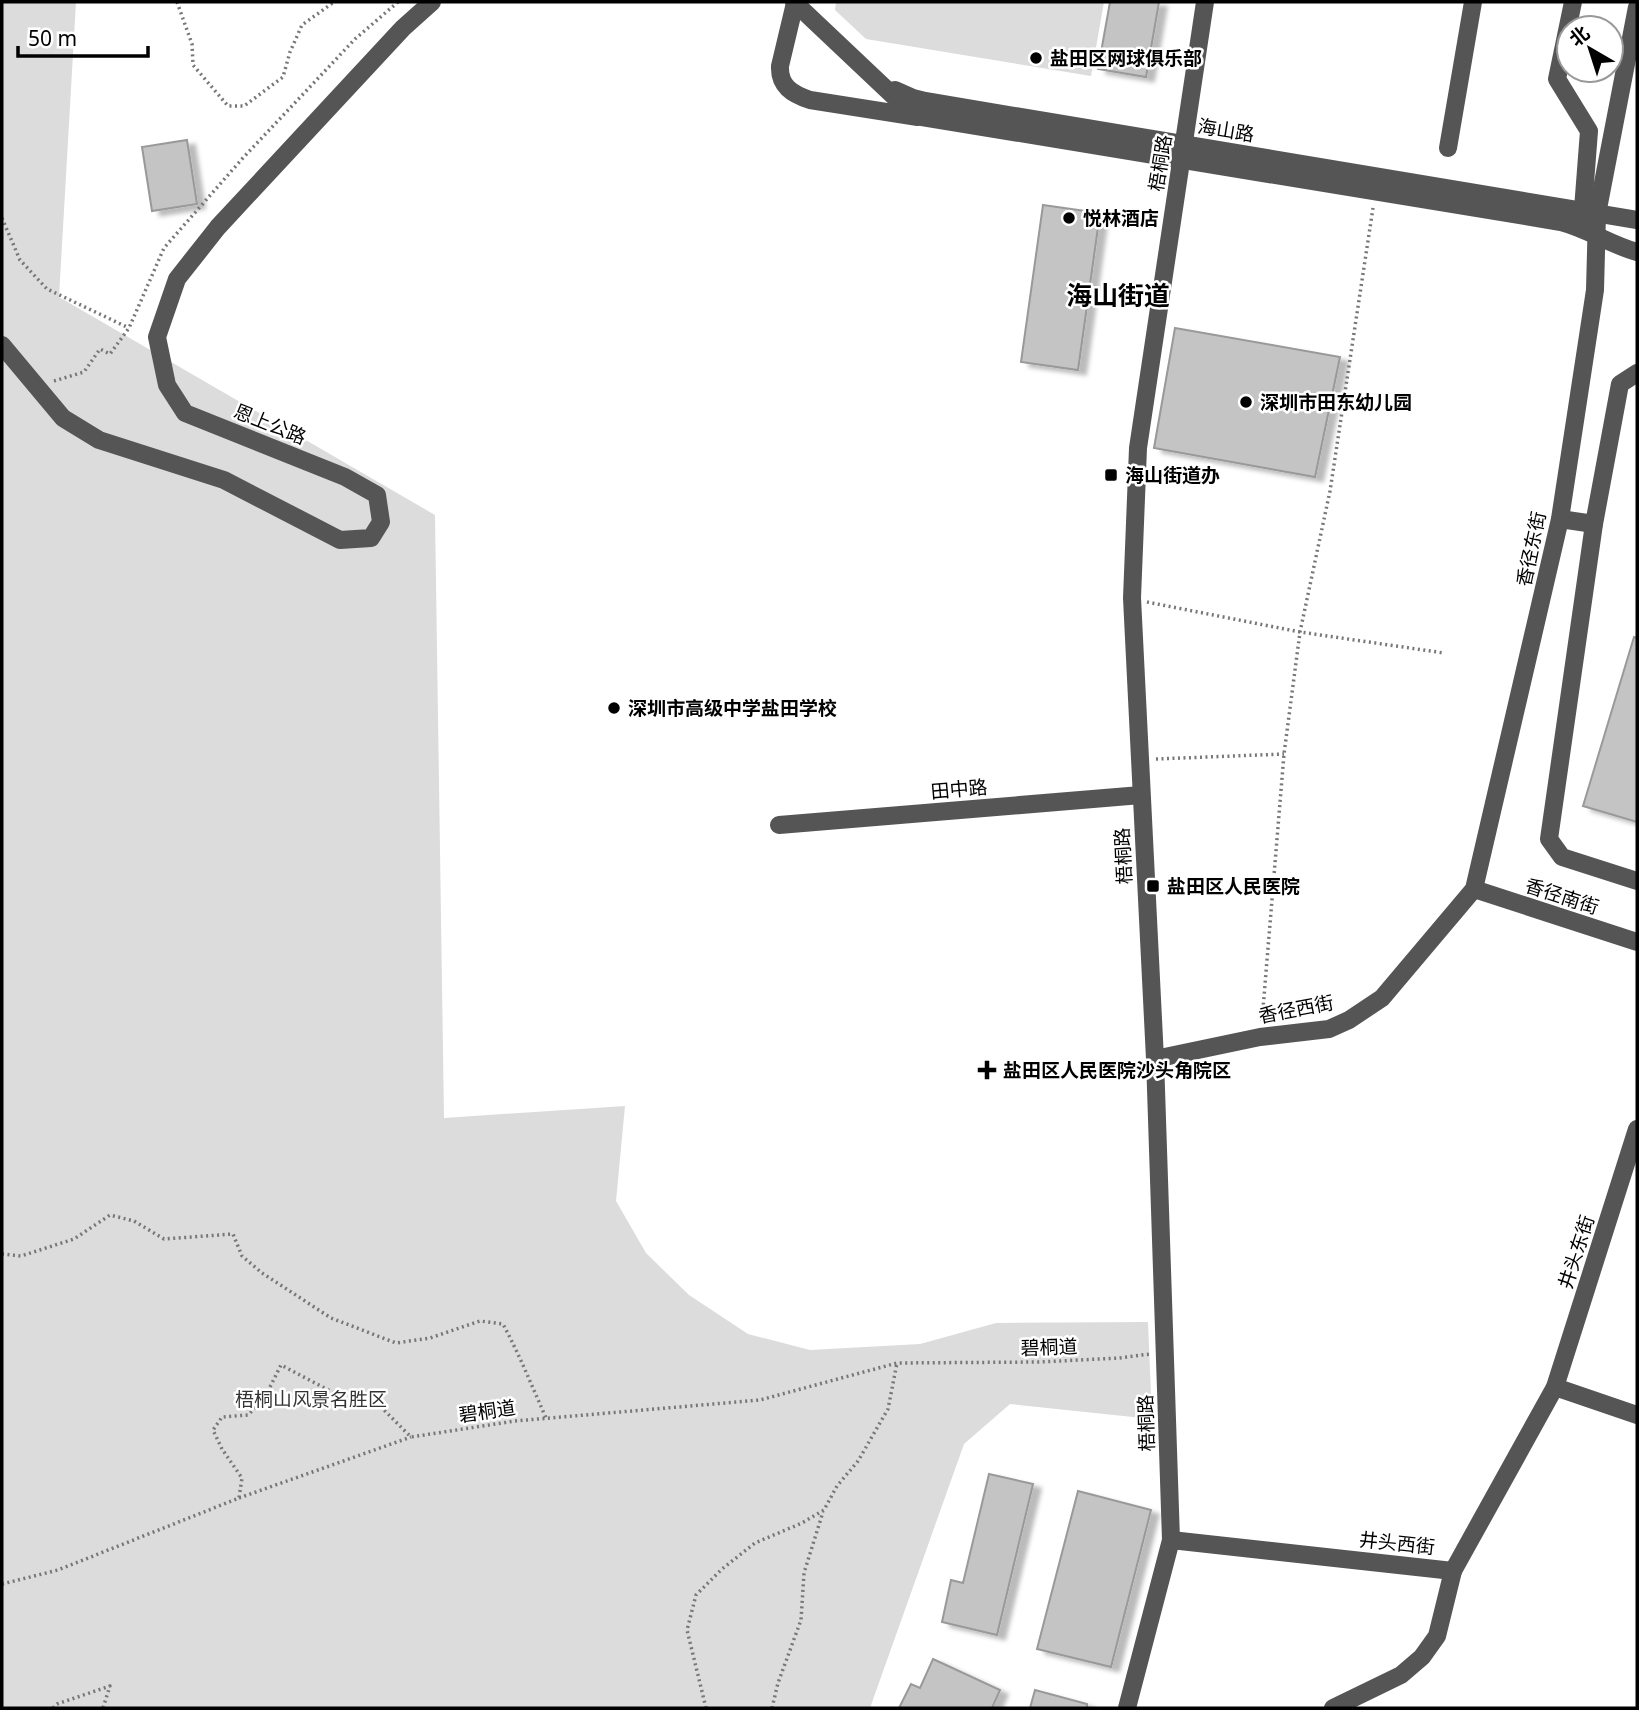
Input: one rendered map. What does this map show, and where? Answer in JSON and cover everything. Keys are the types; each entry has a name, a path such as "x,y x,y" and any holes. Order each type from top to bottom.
{"street":[{"name":"恩上公路","path":"2,345 63,418 99,440 224,480 340,540 371,538 381,522 377,495 345,477 185,413 167,385 157,337 177,279 218,227 402,28 432,2"},
{"name":"海山路","path":"794,2 780,74 787,88 810,100 1183,152 1590,222 1625,248 1637,252"},
{"path":"794,2 858,64"},
{"name":"梧桐路","path":"1127,1708 1171,1540 1155,1059 1132,598 1138,447 1205,2"},
{"path":"1448,148 1473,2"},
{"path":"1573,2 1557,79 1589,131 1590,222"},
{"path":"1590,222 1637,6"},
{"name":"海山路","path":"858,64 892,88 913,98 1375,192 1561,222 1637,220"},
{"name":"海山路","path":"858,64 903,105 922,117"},
{"name":"香径东街","path":"1474,889 1560,519 1595,290 1590,222"},
{"path":"1636,878 1562,857 1549,839 1594,524 1620,384 1637,373"},
{"path":"1560,519 1594,524"},
{"name":"田中路","path":"779,825 1141,795"},
{"name":"香径南街","path":"1474,889 1637,942"},
{"name":"香径西街","path":"1155,1059 1261,1037 1329,1028 1349,1020 1382,998 1474,889"},
{"name":"井头东街","path":"1555,1387 1637,1129"},
{"path":"1555,1387 1637,1415"},
{"name":"井头西街","path":"1171,1540 1453,1571 1555,1387"},
{"path":"1334,1708 1401,1675 1422,1657 1437,1636 1453,1571"}],"path":[{"path":"177,2 192,44 193,65 228,106 244,106 283,77 302,25 334,2"},
{"path":"37,387 85,372 100,349 110,354 129,328 164,248 242,159 355,39 398,2"},
{"path":"1261,1037 1284,754 1300,632 1330,491 1375,192"},
{"path":"2,218 20,260 47,289 129,328"},
{"path":"1132,598 1300,632 1444,653"},
{"path":"1140,760 1284,754"},
{"path":"2,1254 21,1256 74,1239 110,1215 134,1221 164,1239 233,1234 242,1256 262,1273 331,1318 397,1343 430,1338 480,1321 503,1324 547,1418"},
{"name":"碧桐道","path":"239,1498 411,1437 514,1421 760,1400 897,1363 1041,1362 1149,1355"},
{"path":"772,1708 778,1683 801,1620 804,1573 824,1510 837,1486 858,1461 888,1409 897,1363"},
{"path":"2,1584 58,1570 239,1498 242,1478 222,1449 213,1430 222,1417 248,1415 264,1399 281,1365 353,1403 372,1398 411,1437"},
{"path":"706,1708 687,1630 696,1595 722,1569 755,1543 802,1523 824,1510"},
{"path":"53,1708 57,1704 110,1686 103,1708"}],"green space":[{"name":"梧桐山风景名胜区","path":"2,2 76,2 59,297 435,515 444,1118 625,1106 616,1201 646,1253 689,1295 748,1334 810,1350 920,1344 996,1323 1148,1322 1152,1419 1010,1404 964,1444 870,1708 2,1708"},
{"name":"盐田区网球俱乐部","path":"836,2 1104,2 1091,76 866,39 835,10"}],"building":[{"path":"1110,2 1159,2 1146,77 1098,69"},
{"path":"187,140 197,204 152,211 142,147"},
{"path":"1043,205 1100,213 1078,370 1021,362"},
{"name":"深圳市田东幼儿园","path":"1175,328 1340,357 1315,477 1154,448"},
{"path":"1634,637 1637,638 1637,822 1583,806"},
{"path":"989,1474 1033,1484 997,1635 942,1622 951,1580 963,1583"},
{"path":"1078,1491 1151,1510 1111,1667 1037,1649"},
{"path":"933,1659 1000,1690 992,1708 899,1708 911,1684 920,1688"},
{"path":"1035,1690 1087,1704 1087,1708 1030,1708"}],"place":[{"name":"盐田区网球俱乐部","path":"1036,58"},
{"name":"悦林酒店","path":"1069,218"},
{"name":"深圳市田东幼儿园","path":"1246,402"},
{"name":"海山街道办","path":"1111,475"},
{"name":"深圳市高级中学盐田学校","path":"614,708"},
{"name":"盐田区人民医院","path":"1153,886"},
{"name":"盐田区人民医院沙头角院区","path":"987,1070"}],"district":[{"name":"海山街道","path":"1118,296"}]}
